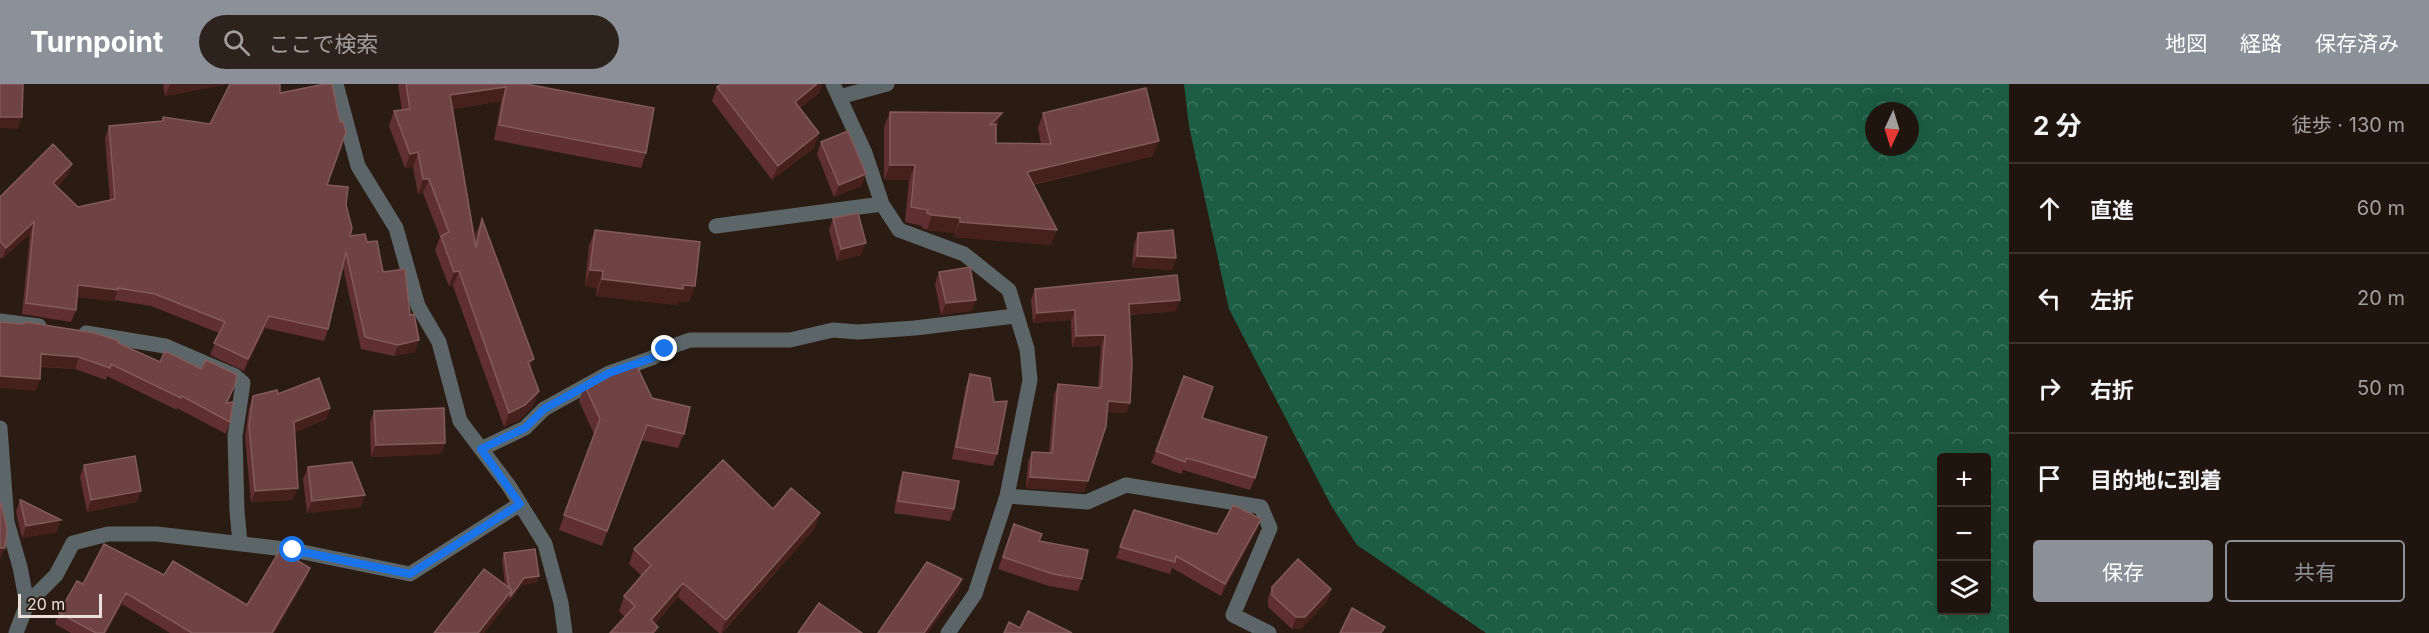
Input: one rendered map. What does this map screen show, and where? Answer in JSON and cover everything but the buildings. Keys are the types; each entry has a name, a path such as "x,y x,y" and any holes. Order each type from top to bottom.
{"street":[{"path":"336,84 358,166 396,228 418,306 439,342 460,421 520,504 545,544 561,603 565,633"},
{"path":"887,84 836,91 865,153 882,204 899,230 964,254 1009,290 1027,349 1030,380 1007,496 975,594 948,633"},
{"path":"716,226 882,204"},
{"path":"481,449 525,428 544,409 609,373 652,358 665,349 690,340 790,340 833,330 858,332 903,329 1016,316"},
{"path":"0,321 52,328"},
{"path":"75,332 165,346 235,376 243,383 235,436 240,543"},
{"path":"0,428 7,522 20,567 27,604"},
{"path":"1007,496 1087,502 1126,485 1261,507 1270,528 1233,615 1269,633"},
{"path":"16,633 27,604 56,575 73,543 108,534 157,534 293,550 410,574 520,504"}],"green space":[{"path":"1184,84 2009,84 2009,633 1486,633 1357,545 1332,507 1229,309 1189,126"}],"route":[{"path":"293,550 410,574 520,504 481,449 525,428 544,409 609,373 652,358 665,349"}]}
